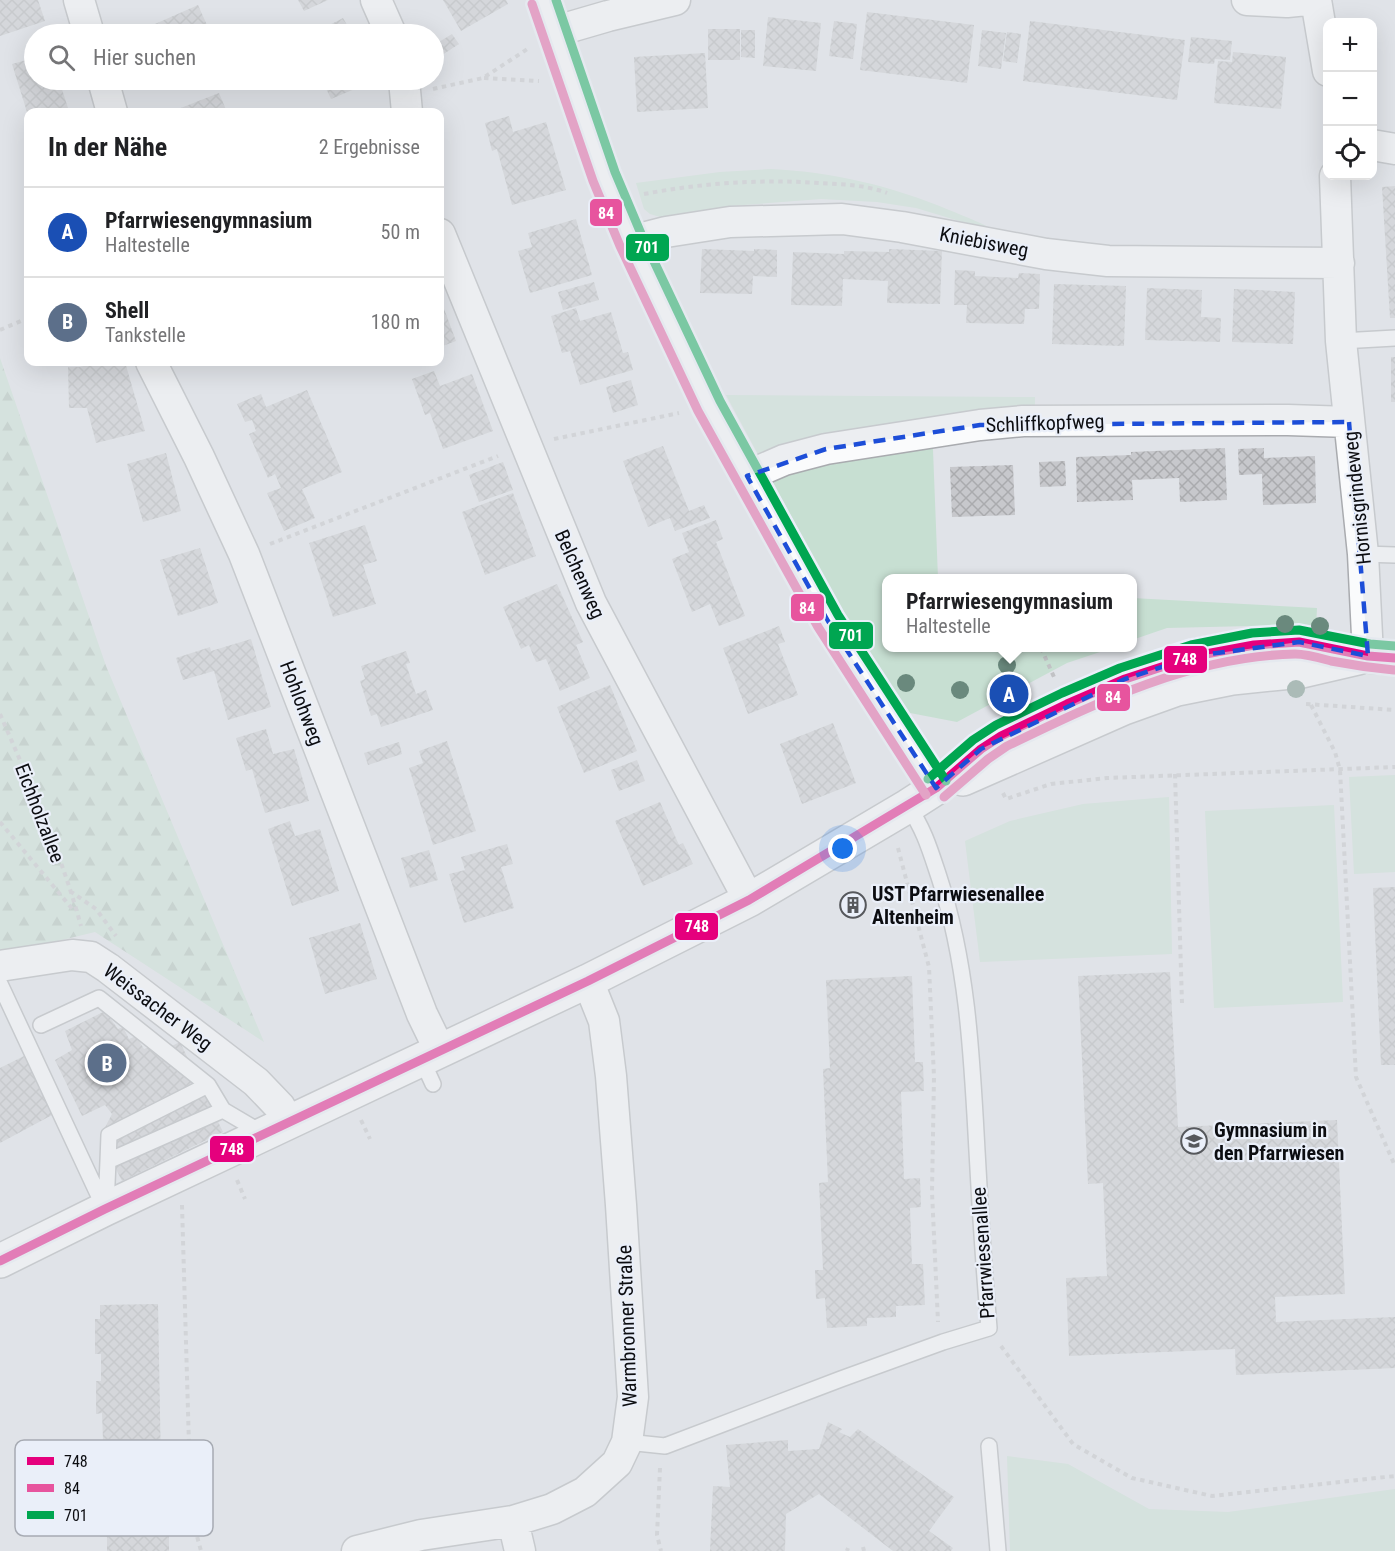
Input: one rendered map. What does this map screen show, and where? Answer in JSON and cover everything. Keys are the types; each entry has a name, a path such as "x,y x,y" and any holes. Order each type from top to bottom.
{"main road":[{"path":"0,1261 277,1129 432,1065 588,981 750,900 936,788 981,749 1001,736 1067,704 1125,679 1196,656 1254,645 1299,642 1381,657"},
{"path":"936,788 972,776 1124,708 1177,689 1232,678 1302,671 1381,657"}],"street":[{"path":"79,0 86,24"},
{"path":"376,0 387,24"},
{"path":"543,0 604,176 631,241 709,406 828,621 936,788"},
{"path":"553,32 675,0"},
{"path":"1247,0 1287,2 1307,0"},
{"path":"1316,0 1323,41"},
{"path":"106,90 111,108"},
{"path":"1377,146 1395,149"},
{"name":"Hornisgrindeweg","path":"1335,180 1341,341 1363,554 1381,657"},
{"name":"Kniebisweg","path":"631,241 666,232 729,222 842,219 902,226 1046,254 1108,261 1339,263"},
{"name":"Belchenweg","path":"444,244 591,603 750,900"},
{"name":"Hohlohweg","path":"153,366 200,457 244,554 422,1014 432,1065"},
{"name":"Schliffkopfweg","path":"747,476 784,460 826,449 980,425 1023,421 1288,420 1349,422"},
{"name":"Weissacher Weg","path":"0,966 72,955 91,957 256,1082 280,1107 277,1129"},
{"name":"Warmbronner Straße","path":"357,1551 421,1535 513,1521 552,1509 585,1492 617,1463 627,1442 633,1397 611,1076 603,1021 588,981"},
{"path":"513,1521 519,1551"}],"lane":[{"path":"1341,341 1395,338"},
{"path":"1363,554 1395,555"},
{"name":"Pfarrwiesenallee","path":"627,1442 665,1446 943,1342 989,1328 972,1072 959,949 944,890 927,838 922,826 908,806"},
{"path":"0,984 105,1209"},
{"path":"41,1025 99,998 208,1085 223,1110 277,1129"},
{"path":"105,1209 109,1135 208,1085"},
{"path":"108,1161 223,1110"},
{"path":"989,1446 998,1551"}],"path":[{"path":"483,78 553,32"},
{"path":"444,87 483,78 571,82"},
{"path":"405,98 429,90"},
{"path":"0,330 24,320"},
{"path":"244,554 526,445 709,406"},
{"path":"1302,671 1311,705 1335,752 1340,770 1356,1077 1395,1166"},
{"name":"Eichholzallee","path":"0,714 33,790 77,914 0,822"},
{"path":"1006,799 1052,784 1107,778 1395,767"},
{"path":"1174,774 1182,1003"},
{"path":"896,842 929,967 934,1077 932,1192 937,1319 943,1342"},
{"path":"361,1120 370,1139"},
{"path":"236,1179 245,1199"},
{"path":"182,1205 189,1440"},
{"path":"989,1328 1073,1444 1132,1478 1212,1496 1395,1476"},
{"path":"658,1473 657,1535 661,1551"},
{"path":"197,1536 201,1551"}],"highlighted area":[{"path":"1349,422 1368,656 1299,642 1195,656 1125,679 981,749 936,788 828,621 747,476 826,449 980,425"}],"green space":[{"path":"771,169 817,173 884,187 928,201 999,233 916,208 877,202 821,199 730,206 660,217 644,209 636,183 720,172"},
{"path":"0,358 106,666 264,1042 95,932 0,955"},
{"path":"726,395 1035,397 1035,409 932,424 938,574 882,574 882,652 1100,652 1067,663 957,722 910,713 866,655"},
{"path":"1137,598 1317,608 1316,628 1251,626 1167,628 1137,638"},
{"path":"1395,775 1395,872 1354,874 1349,777"},
{"path":"1169,797 1172,954 980,962 965,841 1010,821 1083,804"},
{"path":"1334,805 1343,1002 1214,1008 1205,811"},
{"path":"1007,1456 1068,1464 1149,1509 1228,1512 1395,1489 1395,1551 1010,1551"}],"building":[{"path":"0,0 38,0 45,21 24,24 24,28 0,36"},
{"path":"298,0 328,0 304,11"},
{"path":"443,0 506,0 508,4 461,31"},
{"path":"198,5 207,24 155,24"},
{"path":"867,12 974,25 967,83 860,70"},
{"path":"768,17 821,23 816,71 763,66"},
{"path":"343,18 346,24 331,24"},
{"path":"834,21 857,24 853,59 829,56"},
{"path":"1030,21 1185,40 1177,100 1023,81"},
{"path":"708,29 740,29 740,60 708,60"},
{"path":"741,30 755,30 755,58 741,57"},
{"path":"982,30 1006,33 1001,69 978,66"},
{"path":"1007,32 1021,34 1017,63 1003,61"},
{"path":"452,34 459,44 444,54 444,39"},
{"path":"1191,37 1232,41 1230,60 1215,59 1214,64 1188,62"},
{"path":"1233,52 1286,57 1281,109 1214,103 1218,61 1232,62"},
{"path":"705,53 708,108 637,112 634,57"},
{"path":"24,61 24,90 62,90 68,108 26,108 12,64"},
{"path":"327,90 352,90 331,99"},
{"path":"219,93 225,108 181,108"},
{"path":"509,116 513,132 546,122 566,190 512,205 497,149 492,151 485,123"},
{"path":"1395,186 1395,318 1390,318 1382,187"},
{"path":"576,219 592,275 530,293 518,251 532,247 528,233"},
{"path":"702,249 777,250 777,277 753,276 752,294 700,293"},
{"path":"889,249 942,251 940,304 887,303 888,281 843,279 842,306 791,305 793,252 844,254 844,251 889,252"},
{"path":"955,270 975,271 975,276 1018,278 1019,273 1040,274 1039,309 1025,309 1024,324 966,323 967,305 954,305"},
{"path":"594,282 599,300 563,310 558,292"},
{"path":"1054,284 1126,286 1124,346 1052,344"},
{"path":"1147,288 1202,290 1201,317 1221,318 1220,342 1145,340"},
{"path":"1234,289 1295,292 1293,344 1232,342"},
{"path":"576,308 580,321 611,312 623,353 628,352 633,370 580,385 570,351 562,353 551,316"},
{"path":"444,309 456,341 444,346"},
{"path":"1391,357 1395,357 1395,402 1391,402"},
{"path":"126,366 145,431 96,443 87,408 69,408 68,367"},
{"path":"434,371 440,386 472,374 493,431 443,449 430,413 425,415 412,379"},
{"path":"631,380 638,405 613,413 606,387"},
{"path":"307,390 342,472 302,489 315,518 284,531 267,493 281,488 275,474 268,478 249,434 256,431 252,420 245,422 237,404 261,394 266,407"},
{"path":"663,446 689,511 704,505 710,518 675,531 670,518 648,527 623,461"},
{"path":"1225,448 1227,500 1180,502 1179,478 1132,480 1133,500 1077,502 1076,457"},
{"path":"1264,448 1264,458 1315,456 1316,503 1263,505 1262,474 1239,475 1238,449"},
{"path":"166,453 181,511 143,522 127,464"},
{"path":"1065,461 1066,486 1040,487 1039,462"},
{"path":"503,462 513,490 479,502 469,475"},
{"path":"1013,465 1015,515 952,517 950,467"},
{"path":"513,493 536,556 485,575 462,512"},
{"path":"716,520 723,539 716,542 745,616 719,626 710,604 692,612 672,559 689,552 682,533"},
{"path":"365,525 377,561 363,565 376,604 333,617 309,543"},
{"path":"200,548 218,603 178,616 160,560"},
{"path":"557,584 583,642 576,645 590,678 560,691 546,659 536,662 529,645 521,649 503,607"},
{"path":"779,626 785,642 778,644 798,695 748,714 723,648"},
{"path":"251,639 271,707 228,720 214,671 183,680 176,658 210,647 211,651"},
{"path":"406,651 410,663 406,664 416,694 426,690 433,710 381,727 377,714 371,716 360,681 365,679 361,666"},
{"path":"610,685 637,751 584,773 557,707"},
{"path":"833,723 856,783 802,804 780,744"},
{"path":"266,729 273,754 294,749 309,801 265,813 252,769 246,771 236,738"},
{"path":"447,741 476,831 433,845 409,768 423,763 419,751"},
{"path":"399,742 402,754 368,765 364,753"},
{"path":"637,760 645,781 619,791 611,770"},
{"path":"660,802 679,845 683,843 693,864 643,886 615,821"},
{"path":"290,821 295,836 320,829 339,891 292,906 268,829"},
{"path":"507,844 513,864 501,867 514,908 464,923 449,874 465,870 461,857"},
{"path":"429,850 438,880 410,888 401,858"},
{"path":"1395,887 1395,1065 1381,1065 1373,888"},
{"name":"UST Pfarrwiesenallee Altenheim","path":"856,898 861,906 851,913 846,905"},
{"path":"360,923 377,979 325,994 309,938"},
{"path":"1170,972 1178,1127 1337,1120 1345,1294 1275,1297 1276,1322 1395,1317 1395,1368 1236,1375 1235,1349 1069,1356 1066,1278 1107,1276 1103,1183 1088,1184 1078,976"},
{"path":"912,976 915,1062 923,1062 924,1091 901,1092 904,1179 920,1178 921,1207 910,1208 912,1264 923,1264 925,1305 896,1306 896,1317 867,1318 867,1326 827,1328 825,1298 816,1299 815,1270 823,1270 819,1183 828,1182 823,1069 830,1068 826,980"},
{"path":"105,1011 118,1029 123,1027 129,1039 136,1036 144,1049 152,1046 155,1054 180,1042 223,1132 122,1181 100,1137 112,1114 105,1105 82,1116 55,1060 72,1050 65,1031"},
{"path":"24,1056 54,1114 0,1143 0,1068"},
{"path":"158,1304 160,1440 103,1440 102,1413 96,1414 96,1381 101,1381 101,1354 95,1354 95,1319 100,1319 100,1305"},
{"path":"828,1422 842,1429 839,1432 850,1437 858,1429 954,1497 929,1531 953,1548 951,1551 893,1551 819,1494 786,1514 785,1551 710,1551 713,1486 730,1487 726,1445 788,1440 788,1451 819,1449"},
{"path":"169,1536 169,1551 107,1551 107,1537 100,1537"}],"transit line":[{"name":"701","path":"556,0 615,172 642,236 720,401 838,615 946,781"},
{"name":"84","path":"532,4 593,181 620,246 698,411 818,627 926,795"},
{"name":"701","path":"928,779 973,740 996,725 1120,668 1191,645 1252,633 1299,630 1370,644 1395,646"},
{"name":"748","path":"0,1261 105,1209 588,981 749,900 936,788 981,749 1001,736 1067,704 1125,679 1195,656 1254,645 1299,642 1368,656 1395,658"},
{"name":"84","path":"944,797 988,759 1007,746 1111,698 1183,672 1219,663 1295,654 1394,670"}],"place":[{"name":"Pfarrwiesengymnasium","path":"1009,694"},
{"name":"UST Pfarrwiesenallee Altenheim","path":"853,905"},
{"name":"Shell","path":"107,1063"},
{"name":"Gymnasium in den Pfarrwiesen","path":"1194,1141"}]}
